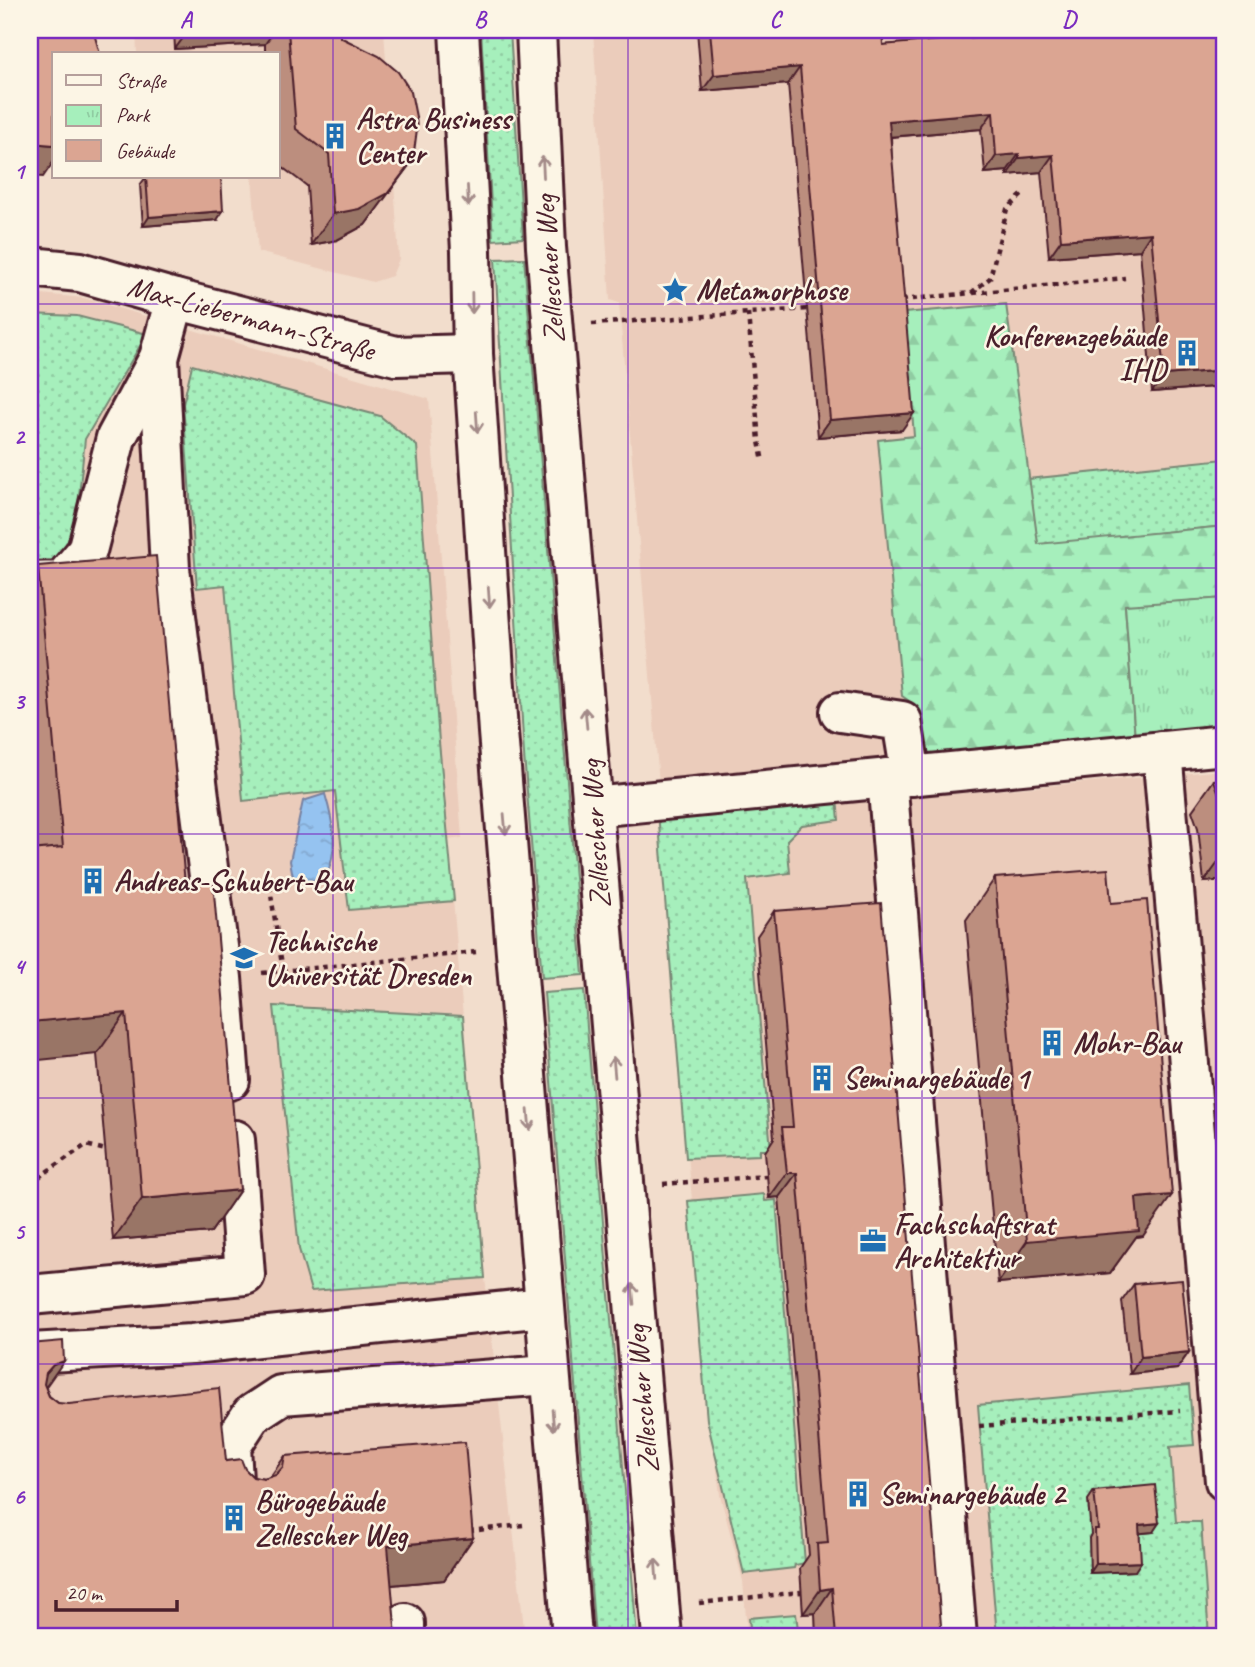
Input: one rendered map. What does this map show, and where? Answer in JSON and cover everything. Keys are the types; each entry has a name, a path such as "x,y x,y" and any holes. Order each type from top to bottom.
{"main road":[{"path":"459,30 471,251 472,354 515,948 572,1637"},
{"name":"Zellescher Weg","path":"536,30 546,247 661,1622"},
{"name":"Max-Liebermann-Straße","path":"30,267 80,272 396,356 472,354"},
{"path":"30,582 62,581 87,551 116,438 159,358 175,299"},
{"path":"30,1295 245,1275 222,978 170,569 159,358"},
{"path":"840,712 902,721 899,777 940,1429 957,1637"},
{"path":"593,807 1225,745"},
{"path":"1162,751 1225,1481"},
{"path":"30,1353 192,1344 544,1307"},
{"path":"213,1404 281,1395 549,1375"},
{"path":"234,1499 231,1446 252,1414 281,1395"}],"path":[{"path":"971,293 990,278 1007,209 1024,193"},
{"path":"891,302 1125,278"},
{"path":"553,326 807,309"},
{"path":"748,313 759,441 764,461"},
{"path":"268,876 283,971"},
{"path":"222,978 515,948"},
{"path":"30,1183 86,1145 106,1150"},
{"path":"624,1187 767,1176"},
{"path":"940,1429 1219,1408"},
{"path":"466,1531 562,1522"},
{"path":"661,1622 801,1592"}],"shaded area":[{"path":"136,30 384,30 399,259 392,276 373,282 258,252 252,178 280,178 280,52 137,52"},
{"path":"593,30 1225,30 1225,459 1028,479 1006,304 904,314 914,437 878,440 902,696 912,703 922,760 659,783 619,303 610,300"},
{"name":"Technische Universität Dresden","path":"30,293 84,298 429,399 462,838 448,840 485,1278 525,1637 30,1637"},
{"path":"1225,770 1225,1637 730,1637 729,1632 747,1629 743,1581 720,1495 709,1403 660,820"}],"green space":[{"path":"481,30 510,30 523,238 493,240"},
{"path":"524,258 583,975 542,978 524,755 495,259"},
{"path":"1006,304 1038,544 1225,526 1225,598 1125,606 1135,739 922,760 912,703 902,696 878,440 914,436 904,313"},
{"path":"30,314 77,316 147,334 85,439 77,544 60,560 30,572"},
{"path":"192,365 380,416 417,446 454,901 349,910 335,791 243,801 225,585 197,588 183,404"},
{"path":"1225,459 1225,526 1038,545 1028,479"},
{"path":"1225,598 1225,729 1135,739 1125,605"},
{"path":"837,798 839,820 802,825 787,840 790,873 747,879 771,1150 760,1150 760,1155 686,1158 658,812"},
{"path":"584,990 637,1637 595,1637 544,993"},
{"path":"274,1006 463,1016 485,1278 311,1291 299,1249"},
{"path":"764,1194 765,1201 776,1200 805,1563 795,1565 794,1568 744,1574 707,1420 688,1201"},
{"path":"1189,1385 1194,1445 1170,1447 1176,1522 1201,1522 1209,1637 997,1637 978,1405"},
{"path":"796,1614 799,1637 751,1637 749,1618"}],"water":[{"path":"325,794 334,837 329,869 324,879 294,882 290,861 303,801"}],"building":[{"path":"30,30 93,30 99,52 52,52 52,145 30,143"},
{"name":"Astra Business Center","path":"288,30 340,30 340,37 379,56 398,72 411,92 417,129 413,160 387,194 359,209 333,214 329,154 296,129"},
{"path":"710,30 882,30 883,45 1009,34 1009,30 1225,30 1225,370 1164,375 1151,233 1061,240 1053,155 1019,158 1019,154 996,156 993,112 889,121 914,413 830,420 800,67 714,75"},
{"path":"146,178 221,178 223,211 149,217"},
{"name":"Andreas-Schubert-Bau","path":"156,556 185,884 213,882 240,1190 142,1199 126,1013 30,1022 30,850 63,847 38,566"},
{"path":"1225,779 1225,842 1220,797 1214,780"},
{"name":"Mohr-Bau","path":"1108,869 1111,903 1147,900 1172,1195 1136,1198 1139,1231 1027,1241 995,878"},
{"path":"881,903 942,1637 836,1637 832,1588 820,1590 817,1544 828,1543 797,1173 787,1173 782,1127 793,1127 774,911"},
{"path":"1182,1280 1189,1352 1141,1357 1134,1284"},
{"name":"Bürogebäude Zellescher Weg","path":"63,1341 64,1361 53,1365 46,1373 44,1384 49,1396 58,1403 219,1388 226,1461 241,1459 245,1469 253,1477 264,1479 276,1475 283,1467 285,1456 465,1442 473,1538 388,1546 396,1637 30,1637 30,1344"},
{"path":"1155,1485 1159,1523 1139,1525 1141,1562 1096,1564 1095,1529 1098,1529 1094,1491"}],"place":[{"name":"Astra Business Center","path":"335,136"},
{"name":"Metamorphose","path":"675,290"},
{"name":"Konferenzgebäude IHD","path":"1187,353"},
{"name":"Andreas-Schubert-Bau","path":"93,881"},
{"name":"Technische Universität Dresden","path":"244,958"},
{"name":"Mohr-Bau","path":"1052,1043"},
{"name":"Seminargebäude 1","path":"822,1078"},
{"name":"Fachschaftsrat Architektiur","path":"873,1241"},
{"name":"Seminargebäude 2","path":"858,1494"},
{"name":"Bürogebäude Zellescher Weg","path":"234,1518"}]}
